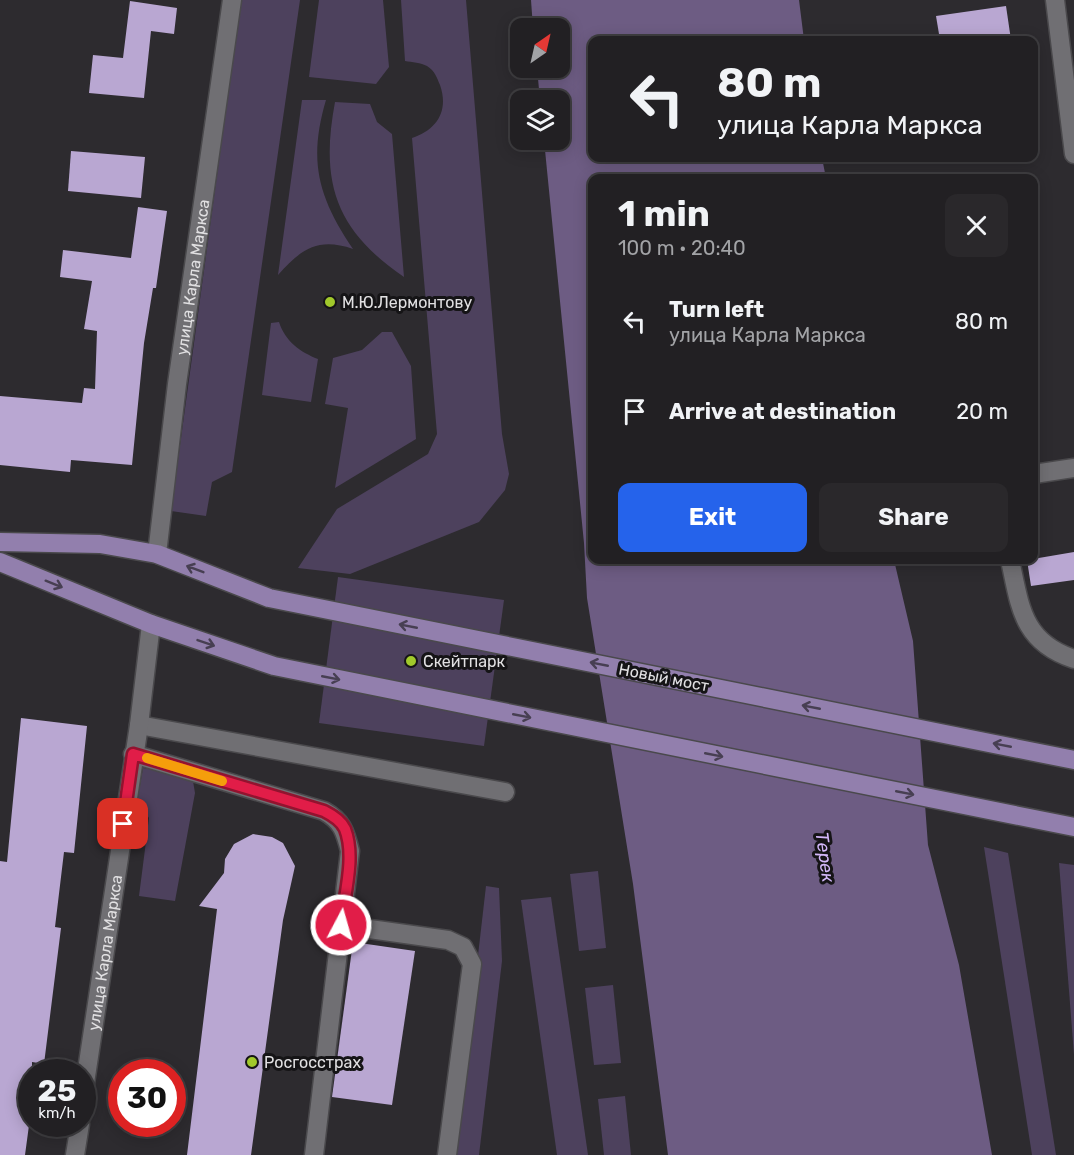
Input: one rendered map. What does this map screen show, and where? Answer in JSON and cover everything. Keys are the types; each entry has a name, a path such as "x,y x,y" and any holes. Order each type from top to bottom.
{"main road":[{"name":"Новый мост","path":"0,542 100,544 158,554 269,598 1067,758"},
{"path":"0,562 151,624 274,666 1067,826"}],"street":[{"name":"улица Карла Маркса","path":"158,554 177,384 232,0"},
{"path":"1055,0 1074,154"},
{"path":"1038,473 1074,468"},
{"path":"1011,564 1022,613 1029,628 1042,642 1074,659"},
{"name":"улица Карла Маркса","path":"88,1059 139,725 151,624"},
{"path":"139,725 505,792"},
{"path":"133,754 324,811 336,817 344,827 350,851 314,1155"},
{"path":"341,925 448,940 463,947 472,964 447,1155"},
{"path":"75,1155 78,1137"}],"shaded area":[{"path":"241,0 300,0 232,472 212,482 206,516 171,511"},
{"path":"319,0 383,0 389,67 376,84 309,77"},
{"path":"401,0 466,0 502,434 509,474 505,490 479,522 350,574 298,568 337,509 428,454 437,434 412,138 434,125 442,111 443,103 440,85 434,72 422,64 405,61"},
{"path":"302,100 326,100 318,142 317,160 320,178 331,212 353,249 330,244 311,248 294,258 278,275"},
{"path":"335,102 370,104 377,122 392,134 404,277 362,241 348,222 338,202 332,180 330,156"},
{"path":"279,322 285,335 294,345 318,359 311,402 262,395 271,323"},
{"path":"382,332 392,332 411,366 416,439 335,488 348,408 325,404 333,358 362,350"},
{"name":"Скейтпарк","path":"338,577 504,600 484,746 319,723"},
{"path":"143,768 189,776 193,781 195,793 175,901 139,896 149,818 145,812 136,809"},
{"path":"984,847 1008,853 1056,1155 1032,1155"},
{"path":"1059,863 1074,865 1074,1055"},
{"path":"598,871 606,948 579,951 570,874"},
{"path":"486,886 499,888 502,961 479,1155 455,1155"},
{"path":"551,897 588,1155 557,1155 521,900"},
{"path":"613,985 621,1063 594,1065 585,988"},
{"path":"625,1096 631,1155 604,1155 598,1099"}],"water":[{"name":"Терек","path":"531,0 799,0 804,36 588,36 588,162 823,162 825,174 588,174 588,564 895,564 913,641 928,845 959,965 992,1155 668,1155 633,884 587,598 584,543 545,150 570,150 570,90 539,90 538,78 570,78 570,18 532,18"}],"building":[{"path":"130,1 177,8 174,34 151,31 144,98 89,93 93,55 123,58"},
{"path":"1006,6 1010,36 939,36 936,16"},
{"path":"71,151 145,157 141,198 68,191"},
{"path":"138,207 167,211 156,288 153,288 144,343 132,465 71,460 70,472 0,465 0,396 82,403 84,388 95,389 97,331 84,329 92,281 60,277 63,250 131,258"},
{"path":"1074,552 1074,580 1031,586 1028,564 1038,564 1038,558"},
{"path":"21,718 87,726 74,853 64,852 55,927 61,928 45,1059 18,1059 18,1137 27,1137 25,1155 0,1155 0,861 7,862"},
{"path":"253,834 272,837 283,843 295,866 283,920 251,1155 187,1155 217,909 199,906 224,873 225,859 234,844"},
{"path":"353,942 415,951 392,1105 332,1097"}],"slow traffic":[{"path":"147,758 222,781"}],"place":[{"name":"М.Ю.Лермонтову","path":"330,302"},
{"name":"Скейтпарк","path":"411,661"},
{"name":"Росгосстрах","path":"252,1062"}],"route":[{"path":"123,824 133,754 324,811 336,817 344,827 350,851 341,925"}]}
